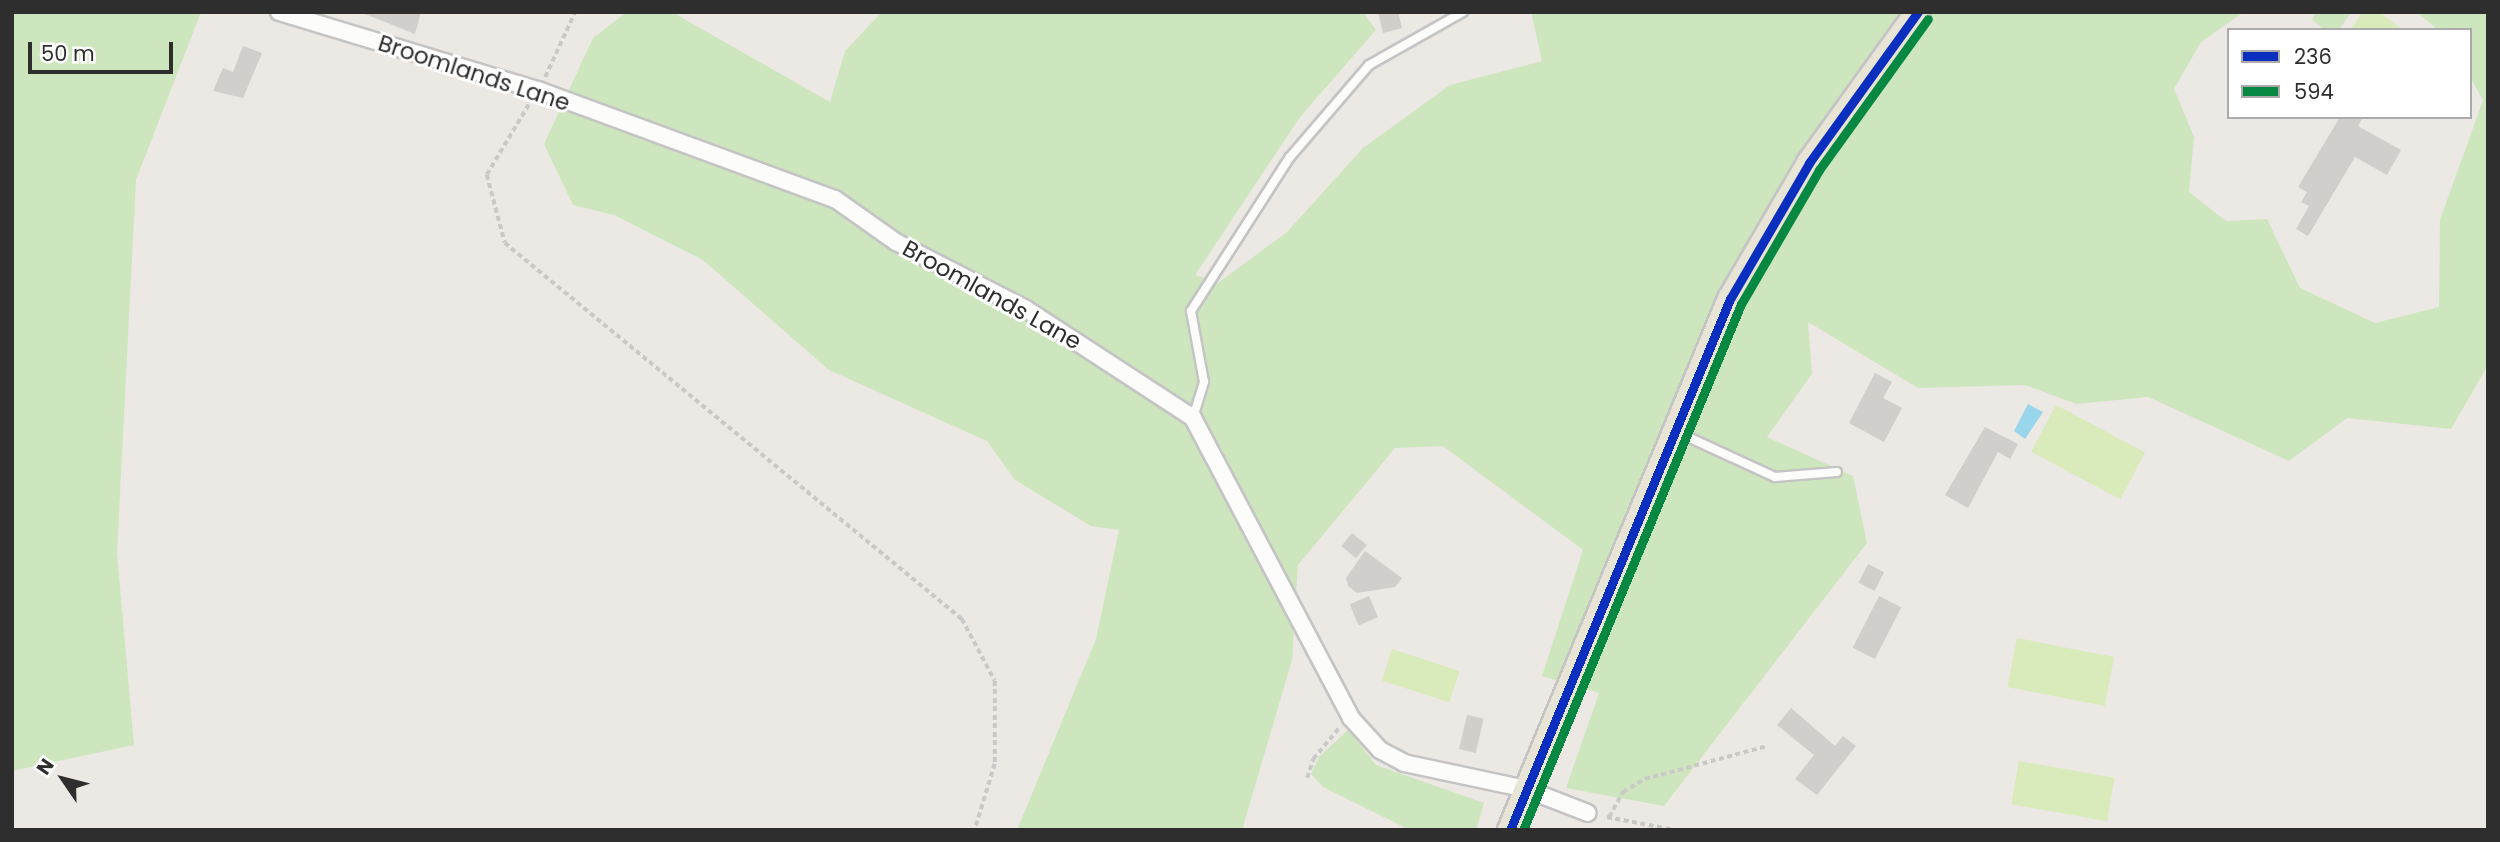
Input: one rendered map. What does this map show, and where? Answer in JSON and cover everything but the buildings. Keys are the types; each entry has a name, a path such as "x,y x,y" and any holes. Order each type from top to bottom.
{"main road":[{"path":"1510,830 1671,429 1730,299 1786,199 1918,12"}],"street":[{"name":"Broomlands Lane","path":"279,12 325,19 538,90 835,199 895,242 1026,309 1193,418 1351,718 1380,750 1404,763 1526,789 1588,813"}],"lane":[{"path":"1193,418 1203,382 1191,312 1290,158 1369,65 1462,12"},
{"path":"1671,429 1775,477 1837,472"}],"path":[{"path":"575,12 538,90 487,175 505,243 962,619 995,681 995,764 975,830"},
{"path":"1307,778 1329,735 1351,718"},
{"path":"1609,817 1623,792 1644,779 1767,746"},
{"path":"1588,813 1675,830"}],"green space":[{"path":"12,12 201,12 136,180 117,553 134,745 12,771"},
{"path":"627,12 672,12 830,102 845,51 882,12 1363,12 1376,30 1300,117 1195,275 1218,283 1287,232 1363,148 1450,85 1542,61 1531,12 2244,12 2201,42 2174,89 2194,137 2189,192 2226,221 2267,219 2300,288 2375,323 2439,307 2440,220 2483,100 2472,81 2472,28 2436,28 2417,12 2488,12 2488,365 2451,429 2347,418 2289,461 2148,397 2076,404 2025,385 1918,388 1808,322 1812,374 1767,437 1853,476 1867,543 1664,806 1566,788 1599,693 1542,676 1583,550 1443,446 1395,448 1298,565 1292,660 1242,830 1017,830 1096,639 1119,530 1091,526 1015,480 987,441 829,370 703,260 614,215 573,205 544,144 593,38"},
{"path":"2316,12 2351,12 2340,28 2322,28 2312,20"},
{"path":"2362,12 2379,12 2400,28 2351,28"},
{"path":"2056,405 2145,452 2120,499 2031,452"},
{"path":"2017,638 2114,657 2105,706 2007,687"},
{"path":"1392,649 1460,671 1449,702 1382,680"},
{"path":"1348,730 1376,765 1484,803 1476,830 1410,830 1323,787 1311,774 1319,757"},
{"path":"2019,761 2115,778 2107,821 2011,804"}],"water":[{"path":"2028,404 2043,412 2025,439 2014,431"}],"transit line":[{"name":"236","path":"1510,830 1730,299 1809,163 1918,12"},
{"name":"594","path":"1523,830 1741,304 1819,170 1928,19"}]}
